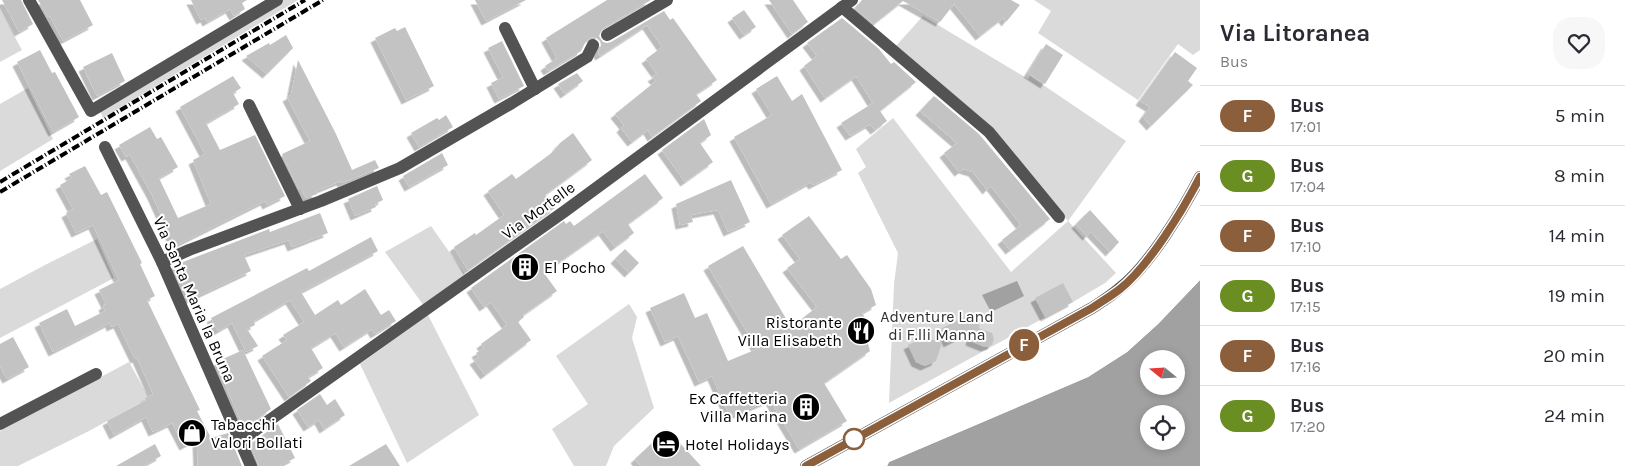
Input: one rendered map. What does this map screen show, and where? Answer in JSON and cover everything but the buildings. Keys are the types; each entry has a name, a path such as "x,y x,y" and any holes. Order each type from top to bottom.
{"street":[{"path":"30,0 91,110 277,0"},
{"path":"607,35 667,0"},
{"path":"847,4 989,132 1059,217"},
{"name":"Via Mortelle","path":"240,441 566,211 847,4"},
{"path":"505,28 534,89"},
{"path":"162,262 400,168 586,57 593,45"},
{"path":"249,105 300,209"},
{"name":"Via Santa Maria la Bruna","path":"105,148 162,262 251,466"},
{"path":"806,466 1092,308 1121,288 1141,267 1165,235 1200,176"},
{"path":"0,424 96,374"}],"green space":[{"path":"284,0 298,0 103,118 100,111"},
{"path":"1034,0 1200,0 1200,50 1193,55 1178,44 1138,100 1038,33 1051,11"},
{"path":"0,10 22,50 0,62"},
{"path":"923,16 1028,79 1030,76 1126,141 1068,221 992,129 895,47"},
{"path":"28,88 53,139 0,171 0,104"},
{"name":"Adventure Land di F.lli Manna","path":"893,118 1011,272 1068,221 1116,273 1105,283 1073,302 889,403 894,284 898,253 858,173 866,167 856,149"},
{"path":"431,226 466,276 424,306 385,252"},
{"path":"97,239 114,278 0,338 0,289"},
{"path":"629,304 637,317 632,338 654,408 614,446 606,466 574,466 552,429 588,404 556,356"},
{"path":"428,315 479,415 407,463 360,364"},
{"path":"129,362 149,398 89,431 18,466 0,466 0,431"}],"shaded area":[{"path":"1200,280 1200,466 887,466 889,462 1088,377 1127,352 1158,324"},
{"path":"1017,281 1024,296 991,312 982,295"}],"pier":[{"path":"1198,278 1200,280 1158,324 1127,352 1088,377 889,462 887,466 884,466 888,460 1087,374 1125,350 1156,323"}],"railway":[{"path":"0,182 305,0"},
{"path":"0,192 323,0"}],"bus line":[{"name":"F","path":"806,466 1092,308 1121,288 1141,267 1165,235 1200,177"}],"place":[{"name":"El Pocho","path":"525,267"},
{"name":"Ristorante Villa Elisabeth","path":"861,331"},
{"name":"Ex Caffetteria Villa Marina","path":"806,407"},
{"name":"Tabacchi Valori Bollati","path":"192,433"},
{"name":"Hotel Holidays","path":"666,444"}]}
